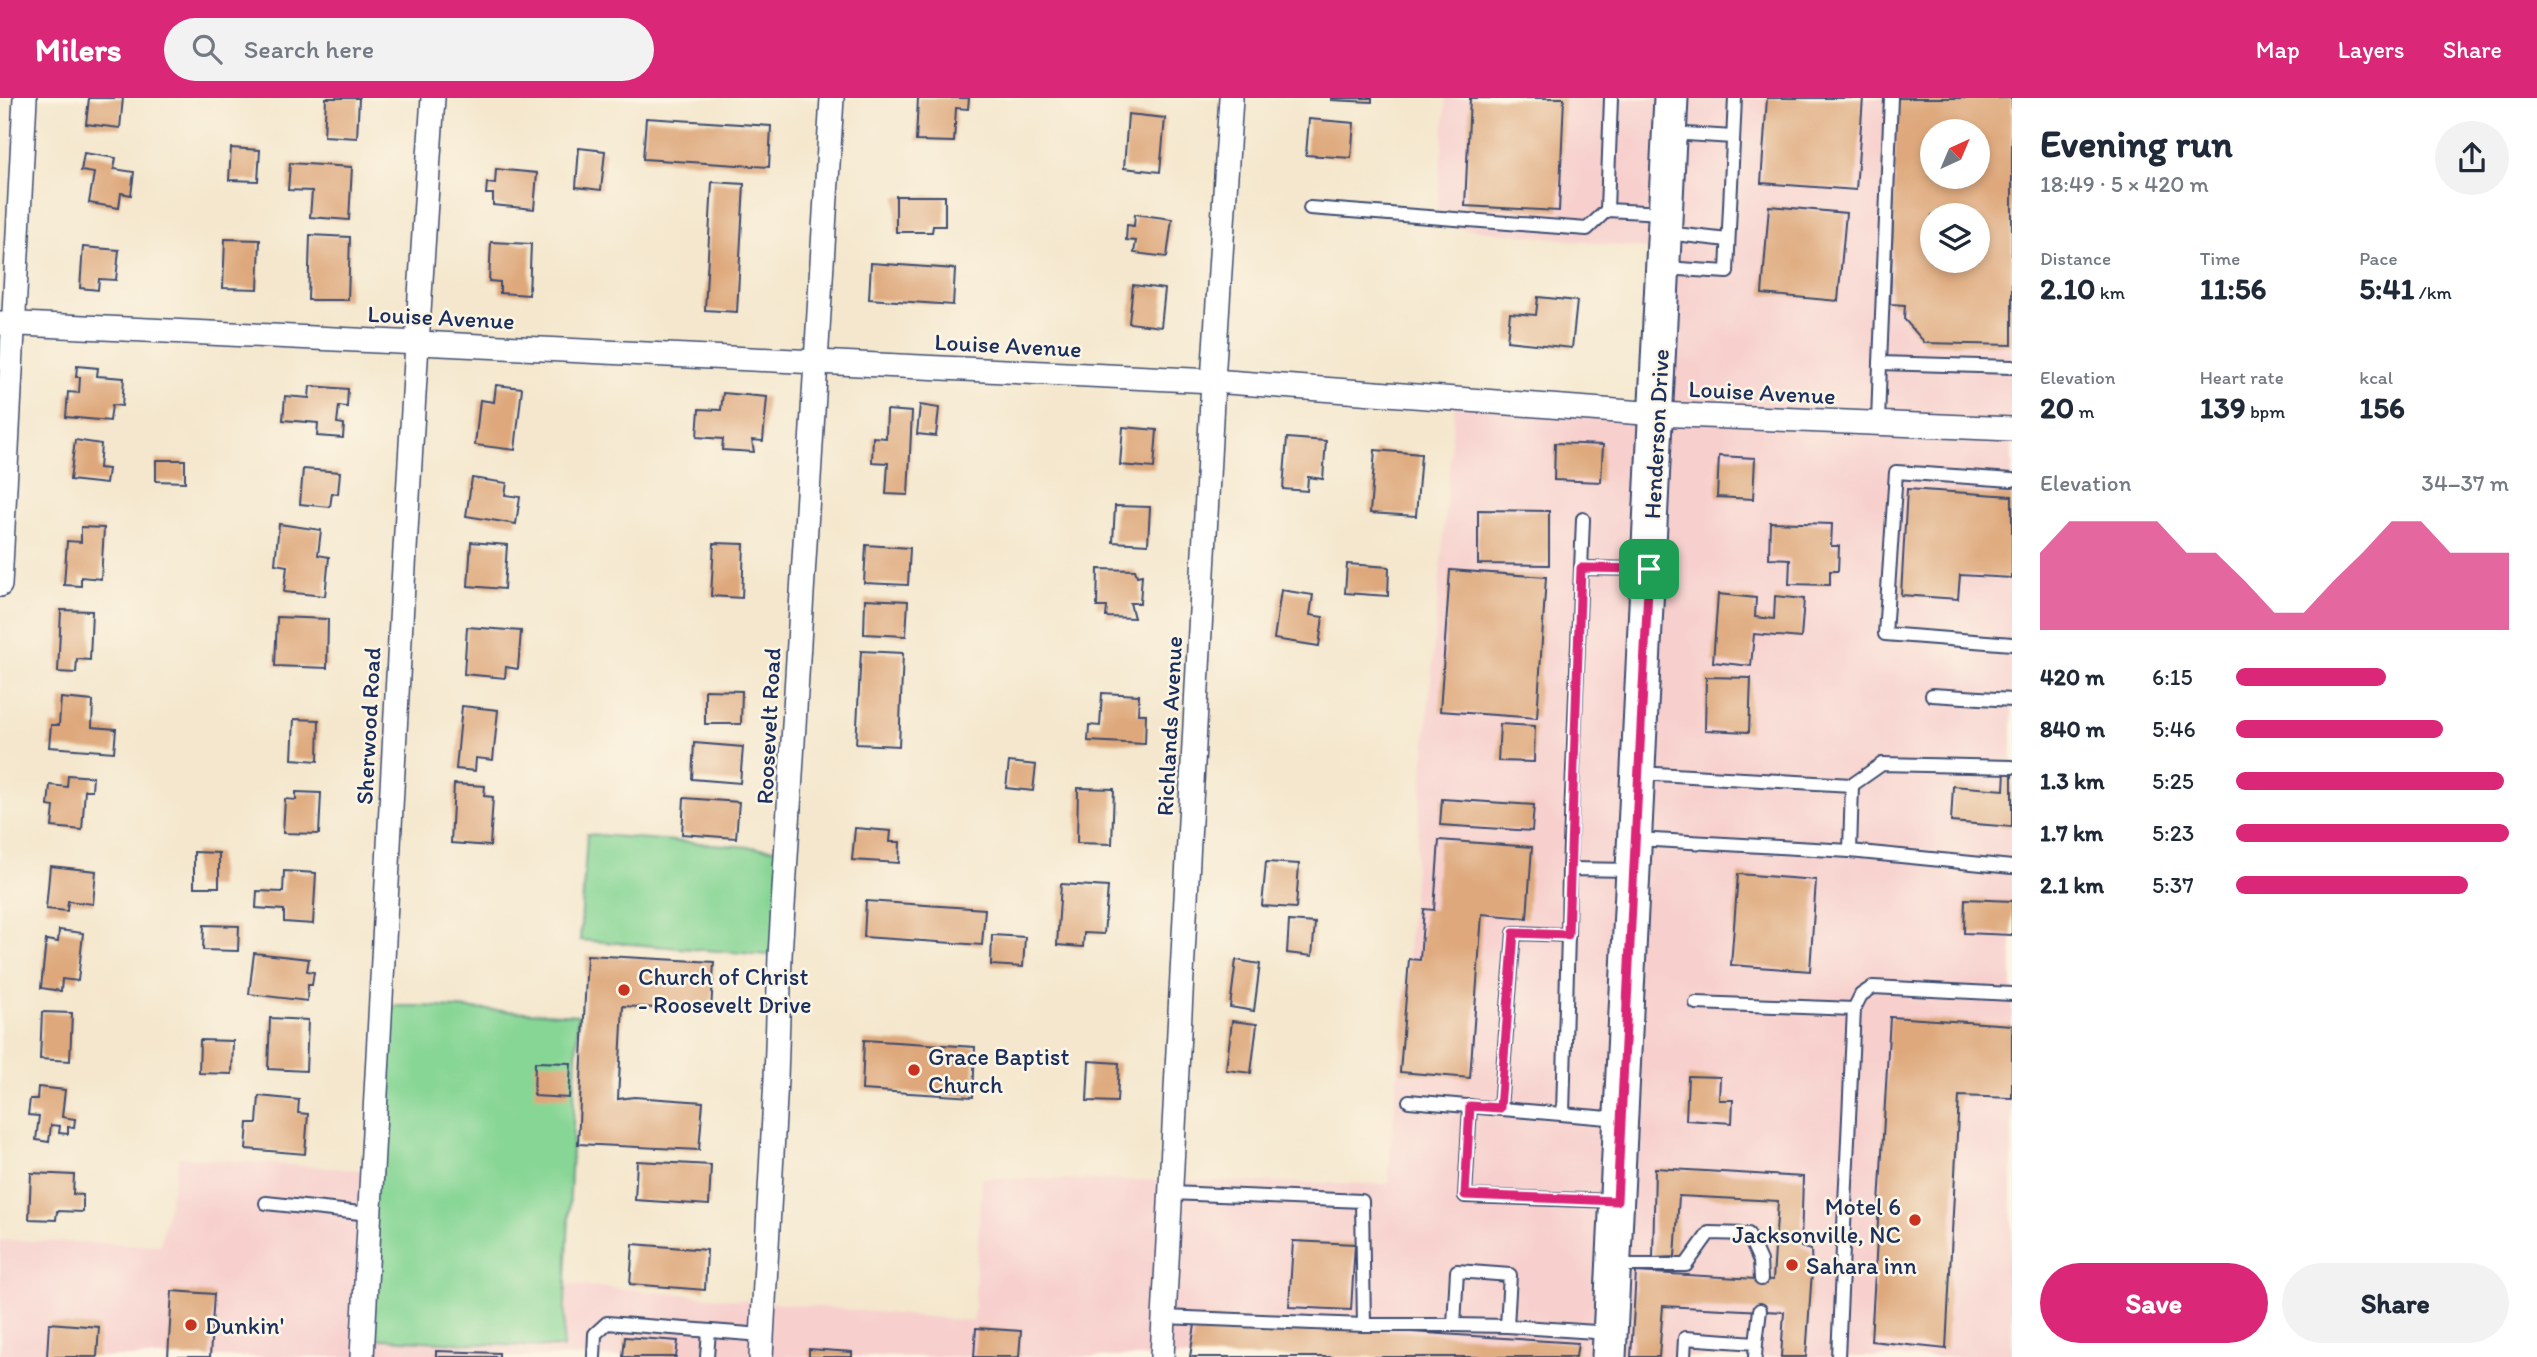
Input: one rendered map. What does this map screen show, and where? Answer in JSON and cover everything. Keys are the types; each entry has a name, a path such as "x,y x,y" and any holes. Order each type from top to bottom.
{"main road":[{"name":"Henderson Drive","path":"1610,1345 1671,98"}],"street":[{"path":"0,585 7,323 25,98"},
{"name":"Sherwood Road","path":"362,1357 416,342 432,98"},
{"name":"Roosevelt Road","path":"762,1346 780,956 832,98"},
{"name":"Richlands Avenue","path":"1162,1357 1213,381 1231,98"},
{"name":"Louise Avenue","path":"7,323 1213,381 1657,414 2012,429"}],"lane":[{"path":"1310,208 1587,229 1608,210 1611,98"},
{"path":"1664,268 1727,272 1735,98"},
{"path":"1878,423 1891,98"},
{"path":"1670,133 1733,137"},
{"path":"1608,210 1728,240"},
{"path":"1880,363 2012,368"},
{"path":"2012,480 1895,472 1885,634 2012,644"},
{"path":"1563,1113 1569,869 1583,519"},
{"path":"1581,568 1649,569"},
{"path":"1932,695 2012,700"},
{"path":"1639,773 1852,785 1882,764 2012,767"},
{"path":"1850,851 1852,785"},
{"path":"1569,869 1634,854 1850,851 2012,867"},
{"path":"1500,1108 1514,933 1568,935"},
{"path":"1838,1357 1854,1009 1861,995 1873,987 2012,994"},
{"path":"1696,1003 1854,1009"},
{"path":"1409,1101 1621,1119"},
{"path":"1470,1106 1465,1195 1617,1201"},
{"path":"1171,1193 1362,1201 1364,1325"},
{"path":"266,1203 370,1214"},
{"path":"1613,1265 1686,1265 1709,1233 1748,1234 1760,1261 1761,1279"},
{"path":"1454,1325 1457,1271 1510,1275 1507,1326"},
{"path":"1755,1357 1760,1310"},
{"path":"1164,1317 1364,1325 1507,1326 1610,1345"},
{"path":"594,1357 595,1334 607,1323 709,1331 762,1346"},
{"path":"707,1357 709,1331"},
{"path":"1684,1357 1685,1338 1756,1343"}],"shaded area":[{"path":"1446,98 2012,98 2012,1357 0,1357 0,1240 160,1245 179,1157 372,1171 563,1348 568,1284 973,1321 982,1178 1388,1184 1455,399 1656,413 1664,251 1436,225"}],"green space":[{"path":"587,834 787,850 780,956 580,940"},
{"path":"379,1006 578,1015 563,1348 363,1338"}],"building":[{"path":"89,98 123,98 120,128 86,124"},
{"path":"326,98 359,98 357,138 324,136"},
{"path":"918,98 969,98 968,109 956,108 954,142 916,141"},
{"path":"1372,98 1372,102 1331,100"},
{"path":"1470,98 1564,98 1559,211 1465,206"},
{"path":"1767,98 1863,98 1856,190 1761,183"},
{"path":"1897,98 2012,98 2012,345 1925,343 1904,319 1905,305 1890,304"},
{"path":"1128,114 1165,118 1160,172 1124,168"},
{"path":"646,118 771,126 769,167 643,159"},
{"path":"1309,119 1354,123 1351,158 1306,155"},
{"path":"231,148 260,150 258,181 229,180"},
{"path":"579,148 605,151 601,190 576,187"},
{"path":"84,153 116,158 114,169 134,172 131,195 121,193 119,208 89,203 94,173 81,171"},
{"path":"290,163 352,167 349,220 310,217 312,191 288,190"},
{"path":"496,169 537,173 534,209 493,205 493,194 486,194 487,183 495,184"},
{"path":"712,182 744,184 737,312 705,310"},
{"path":"896,196 945,196 945,226 933,226 932,232 896,232"},
{"path":"1769,206 1846,213 1838,301 1762,294"},
{"path":"1135,214 1172,219 1167,257 1134,253 1136,241 1126,240 1127,225 1134,226"},
{"path":"310,235 350,237 348,300 308,300"},
{"path":"225,239 260,240 258,289 223,288"},
{"path":"491,242 531,244 529,295 500,293 500,282 489,281"},
{"path":"83,247 119,250 116,280 99,279 98,290 80,288"},
{"path":"871,263 955,269 953,305 869,299"},
{"path":"1133,285 1165,289 1161,327 1129,323"},
{"path":"1538,297 1577,301 1572,348 1507,341 1510,313 1536,315"},
{"path":"77,366 98,368 97,376 124,378 122,406 112,405 110,421 66,417 68,392 79,393 80,377 76,377"},
{"path":"496,385 522,388 515,450 475,445 480,400 494,402"},
{"path":"310,386 348,389 347,407 339,406 337,423 344,424 343,438 317,436 318,423 283,420 285,396 309,398"},
{"path":"723,393 767,397 763,441 752,440 754,452 722,450 723,439 697,437 699,409 721,410"},
{"path":"920,405 939,408 936,436 917,434"},
{"path":"887,410 912,412 908,495 886,494 888,463 872,462 873,437 886,438"},
{"path":"1123,427 1157,430 1154,468 1120,465"},
{"path":"1287,438 1326,441 1323,479 1308,477 1307,491 1283,489"},
{"path":"75,440 101,444 99,468 108,469 106,484 70,480"},
{"path":"1555,443 1603,445 1601,482 1554,480"},
{"path":"1375,450 1421,454 1416,516 1370,513"},
{"path":"1719,456 1755,458 1753,499 1717,497"},
{"path":"156,460 185,460 185,482 156,481"},
{"path":"303,469 340,472 338,494 332,493 330,507 300,504"},
{"path":"472,478 507,483 505,495 520,497 516,524 466,516"},
{"path":"1907,489 2012,496 2012,578 1960,575 1958,599 1901,595"},
{"path":"1115,506 1150,507 1148,544 1113,542"},
{"path":"1478,510 1549,511 1549,565 1478,564"},
{"path":"1770,522 1832,524 1831,546 1839,546 1838,571 1830,571 1830,585 1789,584 1790,559 1769,558"},
{"path":"279,524 321,530 318,555 329,557 325,596 284,592 287,566 275,564"},
{"path":"81,527 104,528 101,579 81,577 81,586 64,585 67,541 81,542"},
{"path":"471,542 507,545 504,589 468,586"},
{"path":"714,543 744,544 742,598 711,596"},
{"path":"866,545 910,548 908,585 864,583"},
{"path":"1347,564 1389,567 1388,596 1345,593"},
{"path":"1098,569 1135,570 1137,576 1142,575 1140,603 1130,603 1134,618 1106,617 1107,607 1097,607"},
{"path":"1450,570 1546,577 1537,718 1440,711"},
{"path":"1281,590 1313,595 1310,615 1323,617 1319,646 1274,639"},
{"path":"1718,594 1756,598 1755,617 1774,619 1775,596 1804,599 1801,638 1754,634 1751,666 1713,662"},
{"path":"865,599 908,601 906,636 864,634"},
{"path":"61,610 92,611 90,660 77,659 76,673 58,672"},
{"path":"277,617 328,619 327,668 275,666"},
{"path":"467,627 521,631 518,669 506,667 505,678 464,674"},
{"path":"861,651 903,653 899,746 856,744"},
{"path":"1706,677 1751,678 1749,732 1705,730"},
{"path":"705,690 742,691 741,724 705,724"},
{"path":"1102,693 1139,695 1138,714 1146,714 1145,744 1088,741 1089,725 1100,726"},
{"path":"61,698 93,701 92,727 116,729 114,752 49,747 51,725 59,725"},
{"path":"462,706 498,710 493,760 476,758 475,771 456,769"},
{"path":"294,719 319,720 318,761 292,759"},
{"path":"1500,724 1535,726 1534,762 1498,761"},
{"path":"694,743 743,747 740,783 692,779"},
{"path":"1009,762 1036,765 1033,791 1006,788"},
{"path":"2005,771 2012,771 2012,827 1951,822 1953,786 2004,790"},
{"path":"68,775 93,777 92,790 85,790 82,830 52,827 54,807 48,806 50,785 67,787"},
{"path":"454,784 485,786 484,796 493,797 490,846 451,843"},
{"path":"1078,788 1114,789 1112,844 1077,843"},
{"path":"296,792 321,793 319,834 283,833 285,799 296,800"},
{"path":"684,798 739,802 736,838 682,834"},
{"path":"1442,799 1534,805 1532,831 1440,825"},
{"path":"855,828 891,831 890,842 900,842 899,863 852,860"},
{"path":"1439,840 1532,847 1527,918 1482,914 1470,1078 1400,1072 1409,959 1420,960 1424,909 1434,910"},
{"path":"194,852 219,853 219,887 194,887"},
{"path":"1266,862 1299,864 1296,908 1262,906"},
{"path":"50,866 96,871 93,904 68,901 67,911 46,909"},
{"path":"284,871 316,873 313,924 284,922 284,910 256,908 257,891 283,892"},
{"path":"1738,874 1816,880 1810,971 1731,965"},
{"path":"1061,884 1108,887 1104,934 1084,933 1083,947 1057,945"},
{"path":"1965,899 2012,901 2012,935 1964,933"},
{"path":"866,901 985,909 982,945 864,937"},
{"path":"1289,921 1315,923 1312,956 1287,953"},
{"path":"204,925 239,926 238,951 203,950"},
{"path":"59,930 83,933 78,981 62,979 61,991 41,988 46,940 58,942"},
{"path":"992,935 1025,937 1023,967 991,965"},
{"path":"254,953 309,959 307,971 314,972 312,985 308,985 307,1001 249,994"},
{"path":"587,955 714,962 711,1011 623,1006 618,1099 634,1097 703,1102 699,1150 578,1144"},
{"path":"1236,960 1260,964 1254,1011 1230,1007"},
{"path":"42,1012 72,1013 70,1061 40,1059"},
{"name":"Motel 6 Jacksonville, NC","path":"1890,1017 2012,1025 2012,1098 1959,1096 1946,1349 1871,1341"},
{"path":"270,1018 308,1020 306,1071 268,1069"},
{"path":"1232,1021 1257,1024 1251,1073 1226,1070"},
{"path":"200,1040 233,1041 232,1074 199,1073"},
{"path":"864,1040 975,1047 973,1097 862,1090"},
{"path":"1089,1061 1119,1063 1117,1102 1087,1101"},
{"path":"535,1062 571,1063 569,1098 534,1096"},
{"path":"1688,1076 1720,1077 1719,1100 1733,1100 1732,1123 1686,1120"},
{"path":"38,1087 65,1090 62,1117 75,1119 74,1128 68,1127 68,1134 59,1133 60,1126 51,1125 49,1142 36,1140 39,1116 28,1115 30,1099 37,1099"},
{"path":"259,1096 299,1100 298,1113 308,1114 305,1154 246,1149 248,1123 257,1123"},
{"path":"637,1161 711,1165 709,1205 635,1200"},
{"name":"Sahara inn","path":"1655,1168 1803,1177 1801,1247 1811,1250 1812,1271 1806,1357 1781,1357 1784,1312 1663,1306 1659,1357 1631,1357 1636,1272 1773,1280 1778,1201 1679,1196 1675,1257 1653,1258"},
{"path":"31,1173 74,1175 73,1194 83,1195 83,1212 57,1211 56,1220 29,1219"},
{"path":"1293,1241 1355,1244 1351,1310 1289,1307"},
{"path":"633,1244 707,1250 705,1290 630,1284"},
{"name":"Dunkin'","path":"172,1291 214,1294 210,1357 168,1357"},
{"path":"1196,1318 1578,1343 1576,1357 1190,1357"},
{"path":"49,1323 99,1327 97,1357 47,1357"},
{"path":"976,1328 1021,1331 1019,1357 974,1357"},
{"path":"625,1337 678,1341 676,1357 623,1357"},
{"path":"809,1349 852,1352 852,1357 809,1357"},
{"path":"436,1351 499,1353 499,1357 436,1357"}],"place":[{"name":"Church of Christ - Roosevelt Drive","path":"624,990"},
{"name":"Grace Baptist Church","path":"914,1070"},
{"name":"Motel 6 Jacksonville, NC","path":"1915,1220"},
{"name":"Sahara inn","path":"1792,1265"},
{"name":"Dunkin'","path":"191,1325"}],"route":[{"path":"1581,568 1649,569 1617,1201 1465,1195 1470,1106 1500,1108 1514,933 1568,935 1581,568"}]}
